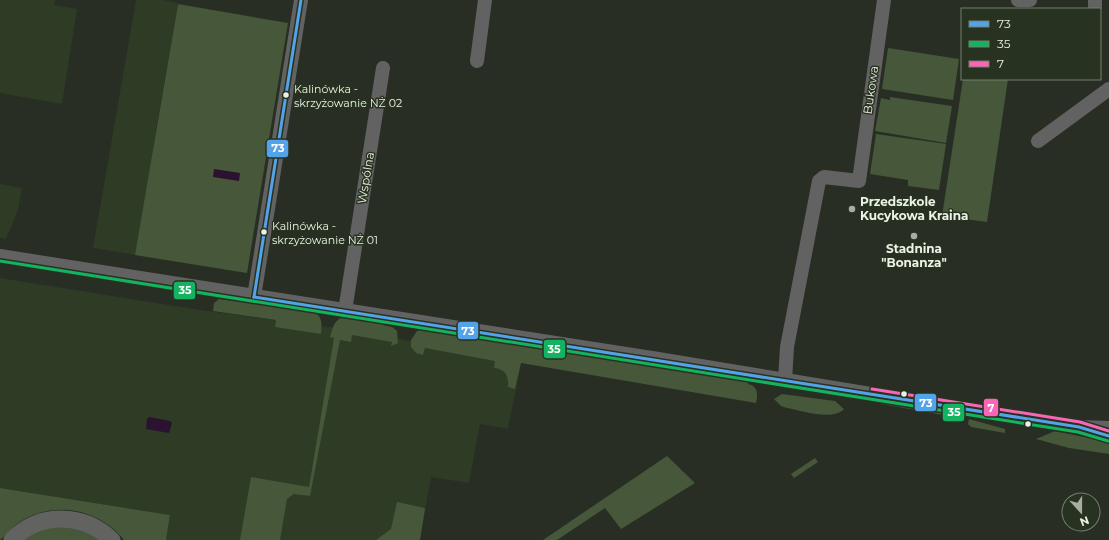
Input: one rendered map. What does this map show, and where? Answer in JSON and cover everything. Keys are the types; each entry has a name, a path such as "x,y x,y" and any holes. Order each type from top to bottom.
{"main road":[{"path":"12,540 33,524 59,519 72,519 88,524 102,531 112,540"}],"street":[{"path":"254,297 301,0"},
{"path":"477,61 485,0"},
{"name":"Bukowa","path":"785,380 787,347 819,181 824,177 859,181 884,0"},
{"path":"1018,0 1030,0"},
{"name":"Wspólna","path":"345,311 383,68"},
{"path":"1038,141 1109,89"},
{"path":"0,256 1079,427 1109,428"},
{"path":"1079,427 1109,436"}],"shaded area":[{"path":"0,0 55,0 54,5 77,9 62,104 0,93"},
{"path":"136,0 163,0 178,3 153,148 264,164 247,273 93,248"},
{"path":"178,4 288,23 247,273 135,255"},
{"path":"888,48 959,59 953,100 882,89"},
{"path":"963,80 1008,80 987,222 942,216"},
{"path":"890,97 952,106 946,143 875,131 881,98 890,100"},
{"path":"876,134 946,144 939,190 908,186 908,180 870,174"},
{"path":"214,169 240,173 239,181 213,177"},
{"path":"0,184 22,188 18,210 6,239 0,238"},
{"path":"0,278 200,310 336,328 441,346 521,363 508,429 480,424 469,483 431,477 420,540 166,540 170,515 0,488"},
{"path":"219,299 312,311 318,315 321,320 321,334 275,327 276,320 213,311 214,303"},
{"path":"342,317 383,322 383,325 392,327 397,331 398,343 391,346 392,342 352,335 351,342 340,340 310,496 294,494 287,499 280,540 240,540 251,477 309,487 334,338 330,337 335,323"},
{"path":"424,329 748,381 748,384 754,387 756,391 756,403 521,363 515,389 508,387 508,380 504,372 494,368 495,361 425,348 423,355 416,353 411,347 411,340 417,331"},
{"path":"782,394 835,401 844,409 839,413 825,415 787,408 781,406 774,399"},
{"path":"882,402 949,414 949,416 881,404"},
{"path":"149,417 170,421 172,423 169,433 146,429 147,419"},
{"path":"969,419 1005,429 1005,433 971,427 968,424"},
{"path":"1055,431 1109,442 1109,454 1069,448 1036,439"},
{"path":"667,456 695,483 621,529 605,508 557,540 543,540"},
{"path":"815,458 818,462 794,478 791,474"},
{"path":"0,488 170,515 166,540 124,540 113,529 88,514 60,510 46,511 18,523 0,540"},
{"path":"397,502 425,508 420,540 376,540 391,529"},
{"path":"56,526 76,527 103,540 23,540 36,531"}],"transit line":[{"name":"73","path":"254,297 301,0"},
{"name":"35","path":"0,261 1078,432 1108,441"},
{"name":"73","path":"254,297 1079,427 1109,436"},
{"name":"7","path":"872,389 1080,422 1109,431"}],"place":[{"name":"Kalinówka - skrzyżowanie NŻ 02","path":"286,95"},
{"name":"Przedszkole Kucykowa Kraina","path":"852,209"},
{"name":"Kalinówka - skrzyżowanie NŻ 01","path":"264,232"},
{"name":"Stadnina \"Bonanza\"","path":"914,236"}]}
